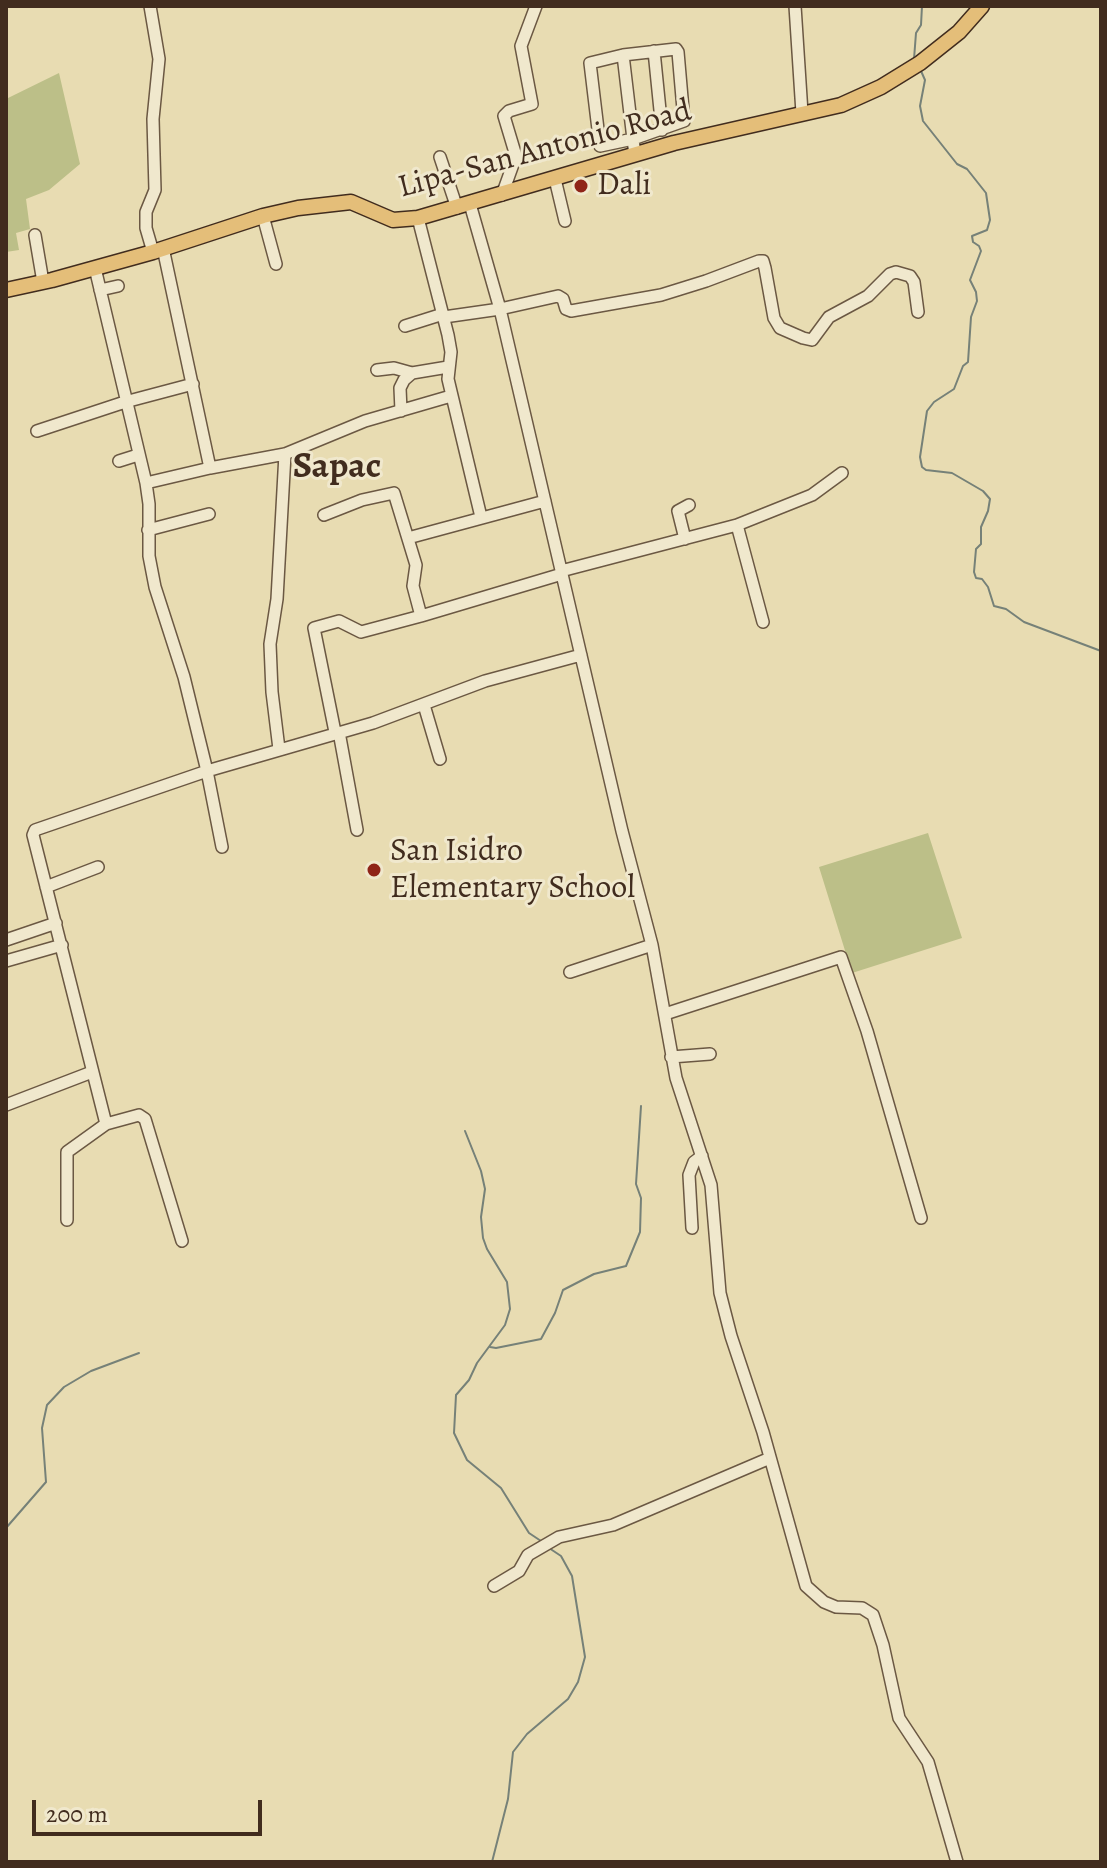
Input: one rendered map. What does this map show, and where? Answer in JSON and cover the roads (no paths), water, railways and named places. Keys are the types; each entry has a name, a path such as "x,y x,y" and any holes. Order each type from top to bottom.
{"main road":[{"name":"Lipa-San Antonio Road","path":"6,290 158,250 263,216 341,201 360,204 393,220 418,218 635,155 855,99 917,65 959,32 982,6"}],"street":[{"path":"150,6 159,59 153,119 155,190 146,212 146,228 158,250 193,384 210,468"},
{"path":"502,195 516,156 504,116 509,111 532,104 521,46 536,6"},
{"path":"795,6 802,113"},
{"path":"676,49 678,52 684,121 633,139 598,145 589,67 594,61 654,51 676,49"},
{"path":"654,51 662,130"},
{"path":"623,55 635,155"},
{"path":"440,157 464,206 500,309 622,831 652,945 671,1057 711,1185 720,1293 806,1586 824,1602 870,1611 877,1622 899,1718 928,1762 957,1862"},
{"path":"555,179 565,221"},
{"path":"263,216 276,264"},
{"path":"418,218 451,352 448,367 451,396 481,517"},
{"path":"35,235 43,282"},
{"path":"405,326 443,316 500,309 558,296 562,297 566,309 571,311 661,295 759,261 763,261 765,268 774,318 780,328 803,338 812,340 829,317 868,296 896,272 910,276 914,282 918,312"},
{"path":"95,268 146,483 155,587 184,677 222,847"},
{"path":"100,290 118,286"},
{"path":"377,370 394,368 412,373 448,367"},
{"path":"401,411 400,388 412,373"},
{"path":"37,431 193,384"},
{"path":"146,483 285,454 365,421 451,396"},
{"path":"279,749 270,644 277,599 285,454"},
{"path":"119,461 138,455"},
{"path":"357,830 314,628 339,621 361,632 737,525 799,502 842,473"},
{"path":"324,515 362,500 394,493 416,565 413,586 421,616"},
{"path":"408,538 545,501"},
{"path":"685,539 678,511 689,505"},
{"path":"148,530 209,514"},
{"path":"737,525 763,622"},
{"path":"106,1124 33,835 35,830 207,771 424,705 485,681 581,655"},
{"path":"424,705 440,759"},
{"path":"46,887 98,867"},
{"path":"6,940 56,923"},
{"path":"6,961 62,945"},
{"path":"570,972 652,945"},
{"path":"665,1014 841,957 867,1031 921,1218"},
{"path":"671,1057 710,1054"},
{"path":"6,1105 92,1072"},
{"path":"67,1220 67,1152 106,1124 135,1115 145,1119 182,1241"},
{"path":"692,1228 689,1175 694,1162 702,1156"},
{"path":"494,1586 519,1571 528,1555 565,1535 613,1525 770,1458"}],"waterway":[{"path":"914,59 922,6"},
{"path":"921,71 925,80 920,106 923,121 957,164 967,169 986,193 990,220 987,230 972,236 981,251 970,280 977,301 971,317 968,362 963,366 954,389 934,402 927,411 920,457 922,467 952,473 983,491 990,499 981,527 981,544 976,549 974,572 976,578 982,579 988,587 994,606 1006,609 1024,622 1101,651"},
{"path":"490,1347 541,1339 563,1290 594,1274 626,1266 640,1232 641,1198 636,1184 641,1106"},
{"path":"465,1131 485,1189 481,1217 483,1238 507,1282 510,1309 505,1325 456,1395 454,1433 467,1460 501,1488 529,1533 541,1541"},
{"path":"6,1528 46,1482 42,1428 47,1405 64,1387 91,1371 139,1353"},
{"path":"492,1862 508,1799 513,1752 527,1734 568,1699 578,1682 585,1657 572,1576 561,1556 549,1548"}],"place":[{"name":"Dali","path":"581,186"},
{"name":"San Isidro Elementary School","path":"374,870"}],"district":[{"name":"Sapac","path":"337,468"}]}
